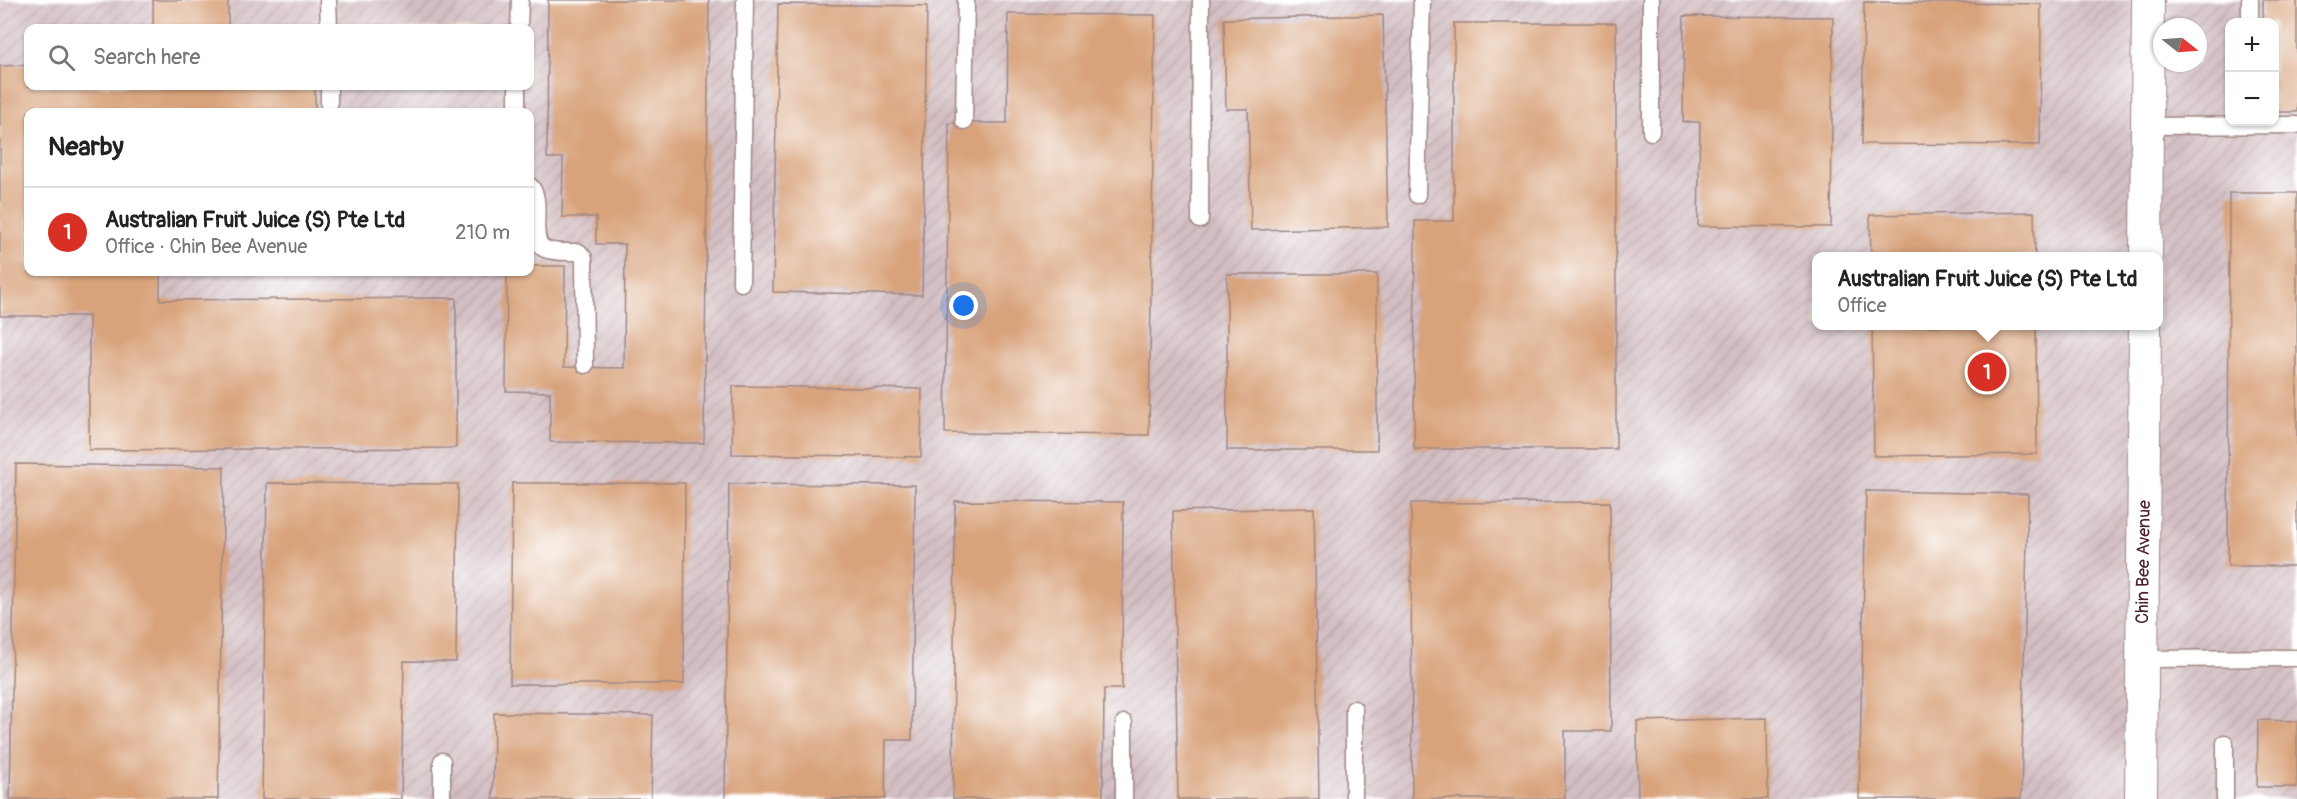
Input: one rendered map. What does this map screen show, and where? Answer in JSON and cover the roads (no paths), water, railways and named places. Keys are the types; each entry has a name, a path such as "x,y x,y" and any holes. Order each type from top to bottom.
{"street":[{"path":"2146,252 2148,0"},
{"name":"Chin Bee Avenue","path":"2141,799 2145,330"}],"lane":[{"path":"328,0 329,24"},
{"path":"519,24 520,0"},
{"path":"741,283 746,0"},
{"path":"964,121 966,0"},
{"path":"1200,220 1201,0"},
{"path":"1418,195 1422,0"},
{"path":"1651,0 1651,132"},
{"path":"2250,0 2250,18"},
{"path":"329,90 329,108"},
{"path":"517,90 517,108"},
{"path":"2147,126 2225,124"},
{"path":"2279,124 2297,125"},
{"path":"534,192 538,238 541,245 547,250 579,252 584,258 585,365"},
{"path":"2142,659 2297,658"},
{"path":"1354,709 1354,799"},
{"path":"1124,723 1124,799"},
{"path":"2225,743 2225,799"},
{"path":"442,761 442,799"}],"place":[{"name":"Australian Fruit Juice (S) Pte Ltd","path":"1987,372"}]}
